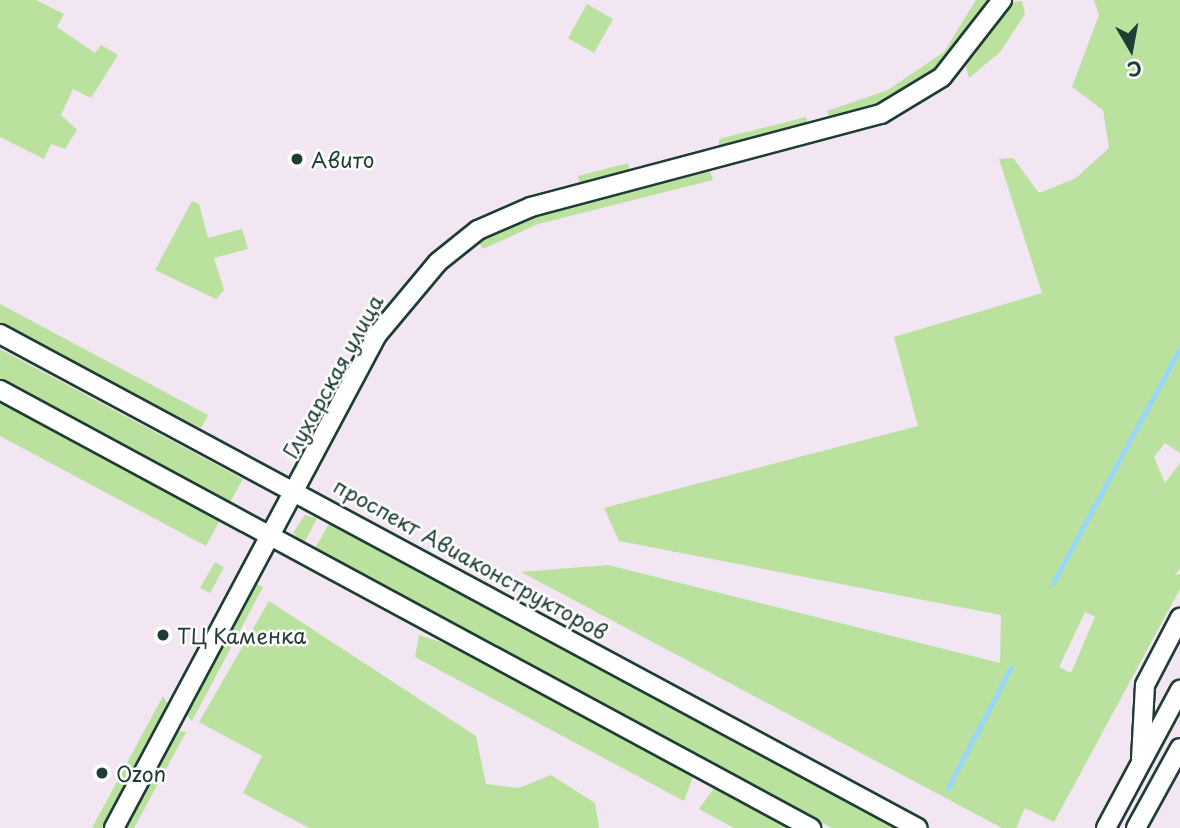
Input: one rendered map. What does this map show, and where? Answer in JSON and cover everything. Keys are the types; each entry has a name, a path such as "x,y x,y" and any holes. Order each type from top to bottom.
{"street":[{"name":"Глухарская улица","path":"114,828 390,314 461,241 531,207 881,114 942,76 1002,0"},
{"name":"проспект Авиаконструкторов","path":"0,334 295,489 918,828"},
{"path":"0,390 811,828"},
{"path":"1141,762 1145,685 1180,618"},
{"path":"1106,828 1180,690"},
{"path":"1136,828 1180,748"}],"green space":[{"path":"0,0 36,0 64,14 57,27 95,53 101,45 118,55 91,98 73,89 61,115 77,130 65,149 51,144 44,159 0,137"},
{"path":"976,0 992,0 936,72 877,106 830,121 827,111 888,90 944,52"},
{"path":"1094,0 1180,0 1180,453 1165,443 1154,457 1165,483 1180,463 1180,568 1175,575 1180,574 1180,589 1054,822 1025,808 1016,828 1002,828 521,572 608,565 1000,663 1001,615 619,541 604,508 918,426 894,337 1042,293 999,159 1013,158 1039,193 1076,178 1109,148 1103,110 1072,87 1099,15","holes":["1085,612 1095,617 1071,673 1059,667"]},
{"path":"1022,1 1025,14 1000,52 969,78 966,66 1013,2"},
{"path":"587,4 613,19 594,53 568,38"},
{"path":"806,117 808,127 719,149 719,139"},
{"path":"628,163 630,171 580,184 578,176"},
{"path":"710,171 713,180 538,224 483,249 477,240 535,217"},
{"path":"192,201 199,204 208,238 242,229 248,249 214,258 224,290 216,299 155,270"},
{"path":"0,304 208,415 201,428 0,326"},
{"path":"0,349 243,479 229,504 0,381"},
{"path":"0,402 220,520 206,546 0,436"},
{"path":"305,515 317,518 303,545 293,533"},
{"path":"329,524 896,828 832,828 314,550"},
{"path":"215,562 224,567 210,593 200,588"},
{"path":"255,583 263,587 192,721 186,714"},
{"path":"269,601 476,736 486,784 519,788 551,775 595,803 599,828 309,828 243,793 262,756 199,722"},
{"path":"419,635 461,649 694,774 684,801 415,657"},
{"path":"163,696 168,705 102,828 92,828"},
{"path":"176,731 186,732 134,828 124,828"},
{"path":"715,787 793,828 734,828 699,809"}],"waterway":[{"path":"1053,583 1180,348"},
{"path":"948,788 1011,667"}],"place":[{"name":"Авито","path":"297,159"},
{"name":"ТЦ Каменка","path":"163,635"},
{"name":"Ozon","path":"102,773"}]}
